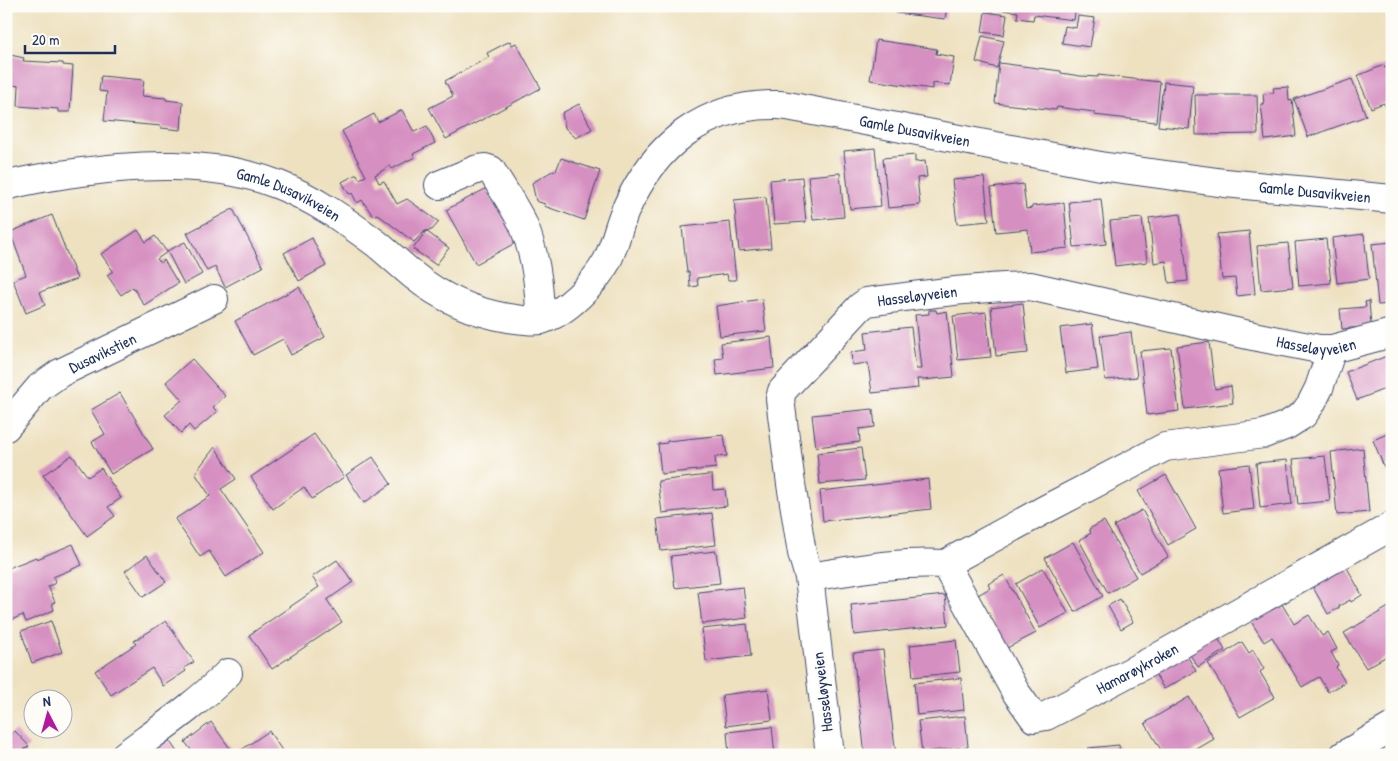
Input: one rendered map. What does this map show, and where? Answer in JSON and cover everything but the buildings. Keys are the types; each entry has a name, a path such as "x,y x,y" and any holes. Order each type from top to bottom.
{"street":[{"name":"Gamle Dusavikveien","path":"6,186 24,181 118,168 202,167 239,172 277,184 305,196 348,223 415,277 445,297 487,314 515,319 540,320 555,314 574,301 590,285 607,262 624,214 635,191 649,169 672,142 700,122 734,109 782,105 1100,166 1254,186 1392,199"},
{"path":"439,185 478,169 485,168 491,170 522,224 532,252 538,279 540,320"},
{"name":"Hasseløyveien","path":"830,755 810,577 802,553 780,399 782,391 854,312 867,302 976,288 1030,286 1319,349 1332,349 1392,333"},
{"name":"Dusavikstien","path":"6,427 40,387 60,373 214,299"},
{"path":"810,577 913,564 945,564 1165,446 1264,434 1287,425 1303,415 1311,404 1319,388 1332,349"},
{"name":"Hamarøykroken","path":"945,564 1016,691 1034,718 1046,716 1145,664 1392,526"},
{"path":"125,755 185,710 228,673"},
{"path":"1344,755 1392,727"}]}
